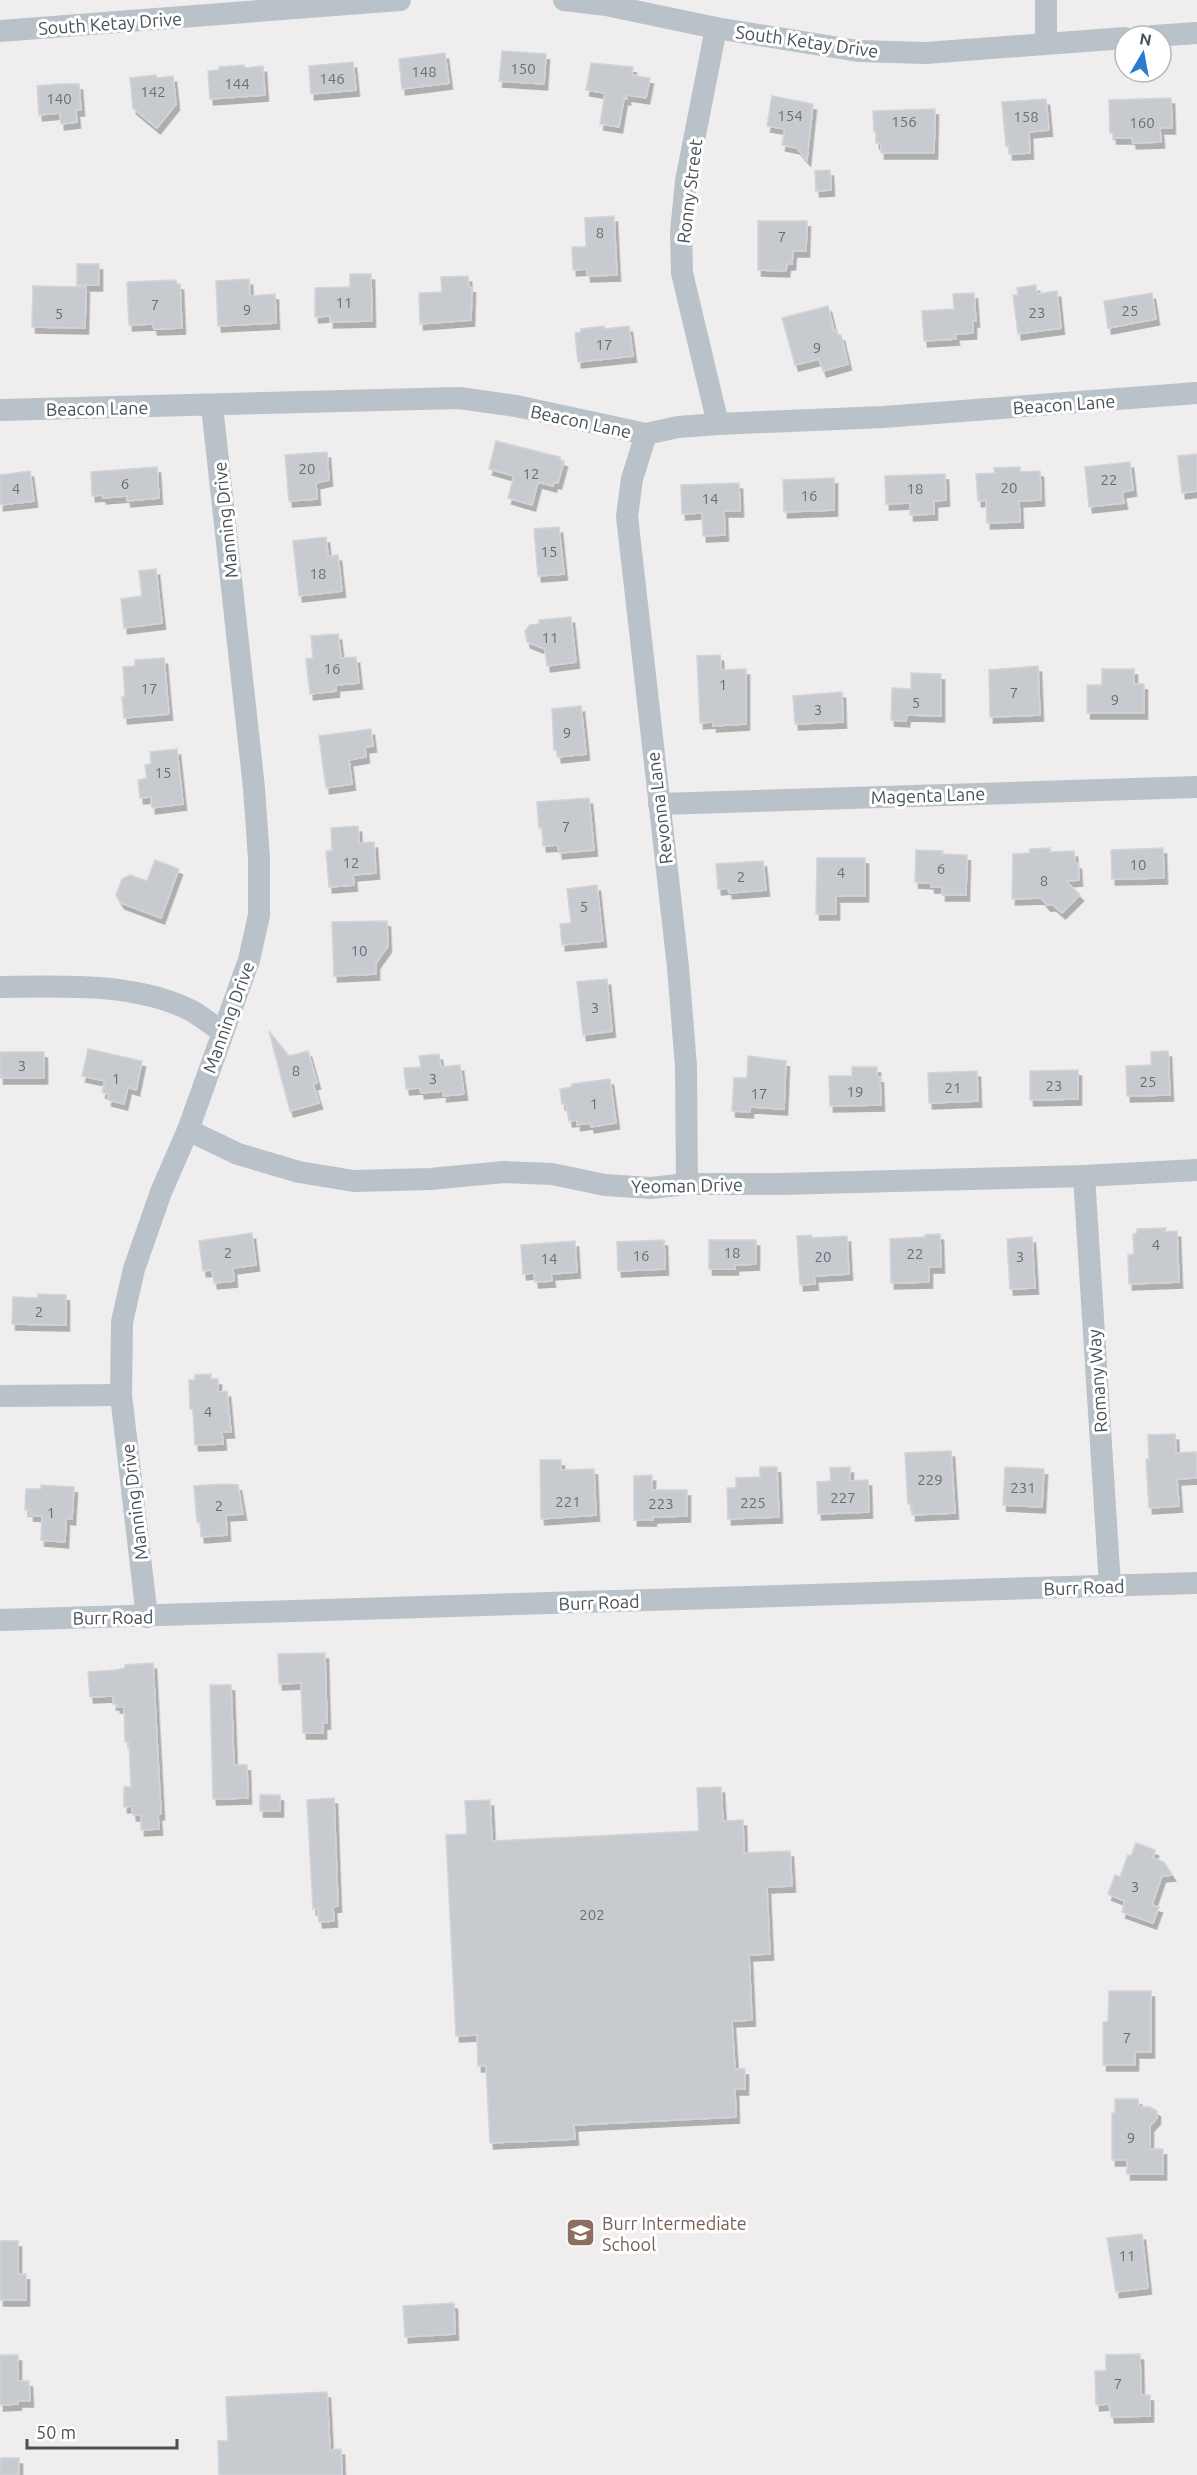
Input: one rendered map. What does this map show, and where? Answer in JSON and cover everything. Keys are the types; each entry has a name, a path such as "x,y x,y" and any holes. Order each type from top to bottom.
{"street":[{"name":"South Ketay Drive","path":"0,31 245,6 400,0"},
{"name":"South Ketay Drive","path":"564,0 606,5 716,28 858,51 926,52 1113,39"},
{"path":"1046,0 1046,43"},
{"name":"Ronny Street","path":"716,28 686,181 681,232 682,273 718,424"},
{"path":"1173,35 1197,33"},
{"name":"Beacon Lane","path":"0,410 459,398 516,406 646,434 678,427 718,424 895,417 1197,393"},
{"name":"Manning Drive","path":"147,1617 121,1395 122,1322 134,1269 161,1192 188,1130 249,960 258,915 259,859 253,777 212,406"},
{"name":"Revonna Lane","path":"646,434 632,480 627,516 678,967 683,1034 687,1184"},
{"name":"Magenta Lane","path":"659,804 1197,787"},
{"path":"0,987 71,986 145,995 191,1011 222,1032"},
{"name":"Yeoman Drive","path":"188,1130 238,1154 299,1172 354,1180 430,1179 504,1172 552,1174 605,1185 651,1188 687,1184 781,1184 1084,1176 1197,1170"},
{"name":"Romany Way","path":"1084,1176 1110,1586"},
{"path":"0,1396 121,1395"},
{"name":"Burr Road","path":"0,1620 1197,1583"}],"building":[{"path":"502,51 546,54 544,84 499,81"},
{"path":"445,53 449,83 402,89 399,59"},
{"path":"353,62 356,90 311,94 309,66"},
{"path":"591,63 633,67 632,75 650,78 646,98 627,95 627,99 624,98 619,127 600,124 605,93 586,90"},
{"path":"244,65 245,68 263,66 265,95 210,99 208,71 219,70 219,67"},
{"path":"156,75 156,78 173,76 176,104 157,128 133,108 130,78"},
{"path":"79,84 81,110 76,110 77,122 61,124 60,113 39,115 37,86"},
{"path":"772,96 813,104 807,160 797,148 782,145 785,129 767,126"},
{"path":"1171,98 1172,128 1160,128 1161,142 1133,143 1132,138 1113,138 1113,133 1110,133 1109,100"},
{"path":"1046,99 1049,130 1029,132 1030,153 1009,154 1009,146 1006,146 1002,102"},
{"path":"935,109 934,153 881,153 881,143 876,143 873,111"},
{"path":"830,170 831,190 816,191 815,171"},
{"path":"614,216 617,275 587,276 587,269 573,270 572,247 586,247 585,218"},
{"path":"758,221 807,221 806,251 793,251 792,264 787,264 786,271 758,270"},
{"path":"77,264 99,264 99,285 77,285"},
{"path":"350,274 371,274 372,321 330,322 330,316 315,317 315,288 350,287"},
{"path":"468,276 469,287 472,287 471,320 420,324 419,293 442,292 441,277"},
{"path":"249,279 250,296 275,294 276,323 218,326 216,281"},
{"path":"176,280 176,284 180,284 182,328 154,329 153,324 129,325 127,282"},
{"path":"1036,285 1037,294 1057,291 1061,328 1018,334 1013,295 1018,295 1017,288"},
{"path":"33,286 86,287 85,328 32,327"},
{"path":"974,293 976,321 973,321 973,333 955,334 956,339 924,341 922,311 954,309 953,294"},
{"path":"1152,293 1156,319 1108,328 1104,301"},
{"path":"828,306 834,331 837,330 838,335 841,335 848,364 823,371 819,359 795,365 782,318"},
{"path":"604,326 604,329 629,326 633,356 578,362 575,333 581,332 581,329"},
{"path":"496,441 560,457 560,460 564,461 558,483 554,482 553,486 538,482 532,505 508,498 514,476 489,469"},
{"path":"327,452 329,480 316,483 317,499 289,501 285,455"},
{"path":"1197,454 1197,491 1182,493 1178,456"},
{"path":"1130,462 1133,490 1122,492 1124,503 1089,507 1085,467"},
{"path":"157,467 159,498 127,501 127,496 103,498 102,495 92,496 91,472"},
{"path":"1020,467 1020,472 1040,471 1041,500 1019,501 1020,522 987,523 986,500 978,501 976,474 995,473 994,468"},
{"path":"30,471 34,501 0,505 0,475"},
{"path":"945,474 946,500 934,501 934,514 910,515 910,503 886,504 885,476"},
{"path":"834,478 834,510 784,512 783,480"},
{"path":"739,483 740,511 724,511 725,535 703,536 702,513 682,514 681,485"},
{"path":"559,527 564,574 538,576 534,529"},
{"path":"326,537 328,556 338,555 342,591 299,596 293,541"},
{"path":"156,569 162,623 124,628 121,599 142,596 139,571"},
{"path":"571,617 576,662 547,666 545,649 527,642 525,631 530,625 539,624 539,620"},
{"path":"338,634 341,658 356,657 359,683 336,685 336,691 310,694 306,659 313,658 311,636"},
{"path":"720,655 721,670 746,669 746,724 713,726 713,722 700,723 697,656"},
{"path":"164,658 169,714 124,718 123,667 135,666 135,660"},
{"path":"1038,666 1040,715 990,717 989,670"},
{"path":"1102,669 1134,669 1134,684 1144,684 1144,713 1087,713 1087,685 1102,685"},
{"path":"911,673 941,674 941,716 907,715 906,721 891,720 892,688 911,689"},
{"path":"842,692 843,722 795,724 793,696"},
{"path":"581,706 586,754 558,757 557,750 554,750 552,709"},
{"path":"371,729 373,746 365,747 366,757 349,760 352,784 326,788 319,736"},
{"path":"177,749 183,804 152,808 151,797 140,798 138,780 147,778 145,765 151,764 150,752"},
{"path":"589,798 594,850 559,853 558,845 543,846 537,802"},
{"path":"358,826 359,843 374,842 376,873 353,875 354,885 329,887 326,851 332,851 331,828"},
{"path":"1050,848 1050,852 1074,851 1075,863 1078,863 1079,880 1066,881 1080,895 1062,913 1053,905 1047,905 1041,898 1012,899 1013,854 1030,853 1030,849"},
{"path":"1163,848 1164,878 1112,879 1111,850"},
{"path":"916,850 967,855 966,895 942,895 942,887 931,887 931,883 915,882"},
{"path":"817,858 865,858 865,896 836,896 836,914 816,914"},
{"path":"155,860 179,869 161,918 121,903 116,895 122,879 130,875 147,881"},
{"path":"763,861 766,890 729,893 728,888 718,889 716,864"},
{"path":"597,885 603,941 562,945 560,924 571,923 567,889"},
{"path":"387,921 388,946 376,963 376,974 334,976 332,922"},
{"path":"607,979 612,1031 583,1035 577,982"},
{"path":"269,1031 289,1056 308,1051 317,1083 313,1084 319,1103 290,1111"},
{"path":"88,1049 142,1061 136,1090 128,1087 124,1104 108,1100 109,1094 102,1092 105,1081 82,1076"},
{"path":"1168,1051 1170,1095 1127,1096 1126,1066 1151,1065 1151,1052"},
{"path":"0,1052 44,1052 44,1078 0,1078"},
{"path":"439,1054 441,1067 460,1065 464,1094 443,1096 443,1091 421,1093 420,1088 406,1089 404,1068 421,1067 419,1056"},
{"path":"748,1056 786,1061 784,1109 750,1107 750,1112 732,1111 734,1078 747,1078"},
{"path":"852,1067 877,1067 877,1077 880,1077 881,1105 830,1106 829,1076 852,1076"},
{"path":"1078,1070 1078,1099 1030,1100 1030,1071"},
{"path":"977,1071 978,1101 929,1103 928,1073"},
{"path":"610,1079 616,1123 591,1127 590,1123 577,1125 577,1120 569,1121 566,1104 562,1104 560,1089 571,1087 572,1084"},
{"path":"1166,1228 1165,1232 1177,1231 1179,1282 1129,1284 1128,1255 1134,1254 1133,1234 1137,1233 1137,1229"},
{"path":"252,1233 256,1265 233,1268 234,1281 214,1283 212,1270 203,1271 199,1241"},
{"path":"940,1234 941,1267 929,1267 929,1282 891,1283 890,1239"},
{"path":"811,1235 812,1238 847,1236 849,1274 814,1276 815,1284 800,1285 797,1236"},
{"path":"1032,1237 1035,1288 1010,1289 1007,1239"},
{"path":"664,1240 665,1269 618,1271 617,1242"},
{"path":"709,1240 756,1240 756,1264 735,1265 735,1269 709,1269"},
{"path":"575,1241 577,1272 551,1274 552,1281 535,1282 534,1273 523,1274 521,1245"},
{"path":"38,1294 66,1295 66,1325 12,1324 13,1297 38,1298"},
{"path":"211,1374 211,1379 218,1379 218,1392 227,1391 231,1432 222,1432 223,1444 195,1445 189,1380 195,1380 195,1375"},
{"path":"1175,1434 1176,1453 1196,1452 1197,1478 1177,1479 1179,1506 1149,1508 1146,1459 1149,1459 1148,1435"},
{"path":"951,1451 955,1513 912,1515 912,1504 908,1504 905,1453"},
{"path":"540,1460 561,1460 561,1470 594,1469 596,1515 541,1519"},
{"path":"760,1467 777,1467 779,1517 728,1519 727,1488 736,1488 736,1478 760,1477"},
{"path":"850,1467 850,1481 868,1480 869,1512 818,1514 817,1482 831,1481 830,1468"},
{"path":"1005,1467 1044,1469 1042,1507 1003,1505"},
{"path":"652,1475 652,1490 687,1490 687,1516 634,1520 634,1476"},
{"path":"41,1485 74,1487 72,1519 66,1518 65,1542 41,1540 42,1516 30,1515 30,1510 25,1510 26,1489 41,1489"},
{"path":"238,1485 243,1514 226,1515 227,1535 201,1537 200,1522 197,1522 194,1486"},
{"path":"325,1653 327,1723 323,1723 323,1733 303,1733 301,1683 279,1684 278,1654"},
{"path":"153,1663 161,1814 158,1814 159,1829 141,1830 141,1815 133,1815 132,1806 124,1807 124,1787 131,1787 129,1742 125,1742 124,1707 117,1707 117,1704 113,1704 113,1696 90,1697 88,1672 116,1670 125,1668 125,1665"},
{"path":"210,1685 231,1685 234,1765 247,1765 248,1798 213,1799"},
{"path":"721,1787 723,1821 743,1820 744,1853 790,1851 792,1886 767,1887 770,1954 749,1955 752,2020 732,2021 735,2069 745,2069 745,2089 735,2089 736,2117 574,2125 575,2139 490,2143 486,2066 478,2066 477,2035 456,2036 446,1835 467,1834 465,1801 490,1800 492,1841 699,1831 697,1788"},
{"path":"260,1795 280,1795 280,1811 260,1811"},
{"path":"334,1798 338,1906 333,1907 334,1921 319,1922 318,1909 313,1909 307,1800"},
{"path":"1136,1843 1155,1850 1153,1858 1164,1862 1172,1875 1162,1876 1152,1905 1159,1907 1153,1923 1122,1912 1125,1901 1108,1894 1115,1875 1120,1877 1128,1855 1131,1856"},
{"path":"1109,1991 1151,1991 1151,2052 1135,2052 1135,2065 1103,2065 1103,2022 1108,2022"},
{"path":"1115,2099 1138,2099 1139,2107 1150,2107 1157,2111 1157,2118 1150,2126 1150,2149 1163,2149 1163,2174 1127,2174 1127,2160 1112,2160 1112,2113 1115,2113"},
{"path":"1142,2234 1148,2288 1116,2292 1107,2238"},
{"path":"0,2241 18,2241 18,2274 26,2274 26,2300 0,2300"},
{"path":"454,2303 455,2334 405,2337 403,2306"},
{"path":"1140,2354 1141,2395 1150,2395 1150,2416 1111,2417 1109,2404 1096,2405 1095,2371 1106,2371 1106,2355"},
{"path":"0,2355 18,2355 18,2381 29,2381 30,2401 0,2405"},
{"path":"327,2392 330,2450 341,2449 342,2475 219,2475 218,2441 228,2441 226,2397"},
{"path":"0,2458 19,2458 19,2475 0,2475"}],"place":[{"name":"Burr Intermediate School","path":"581,2233"}]}
